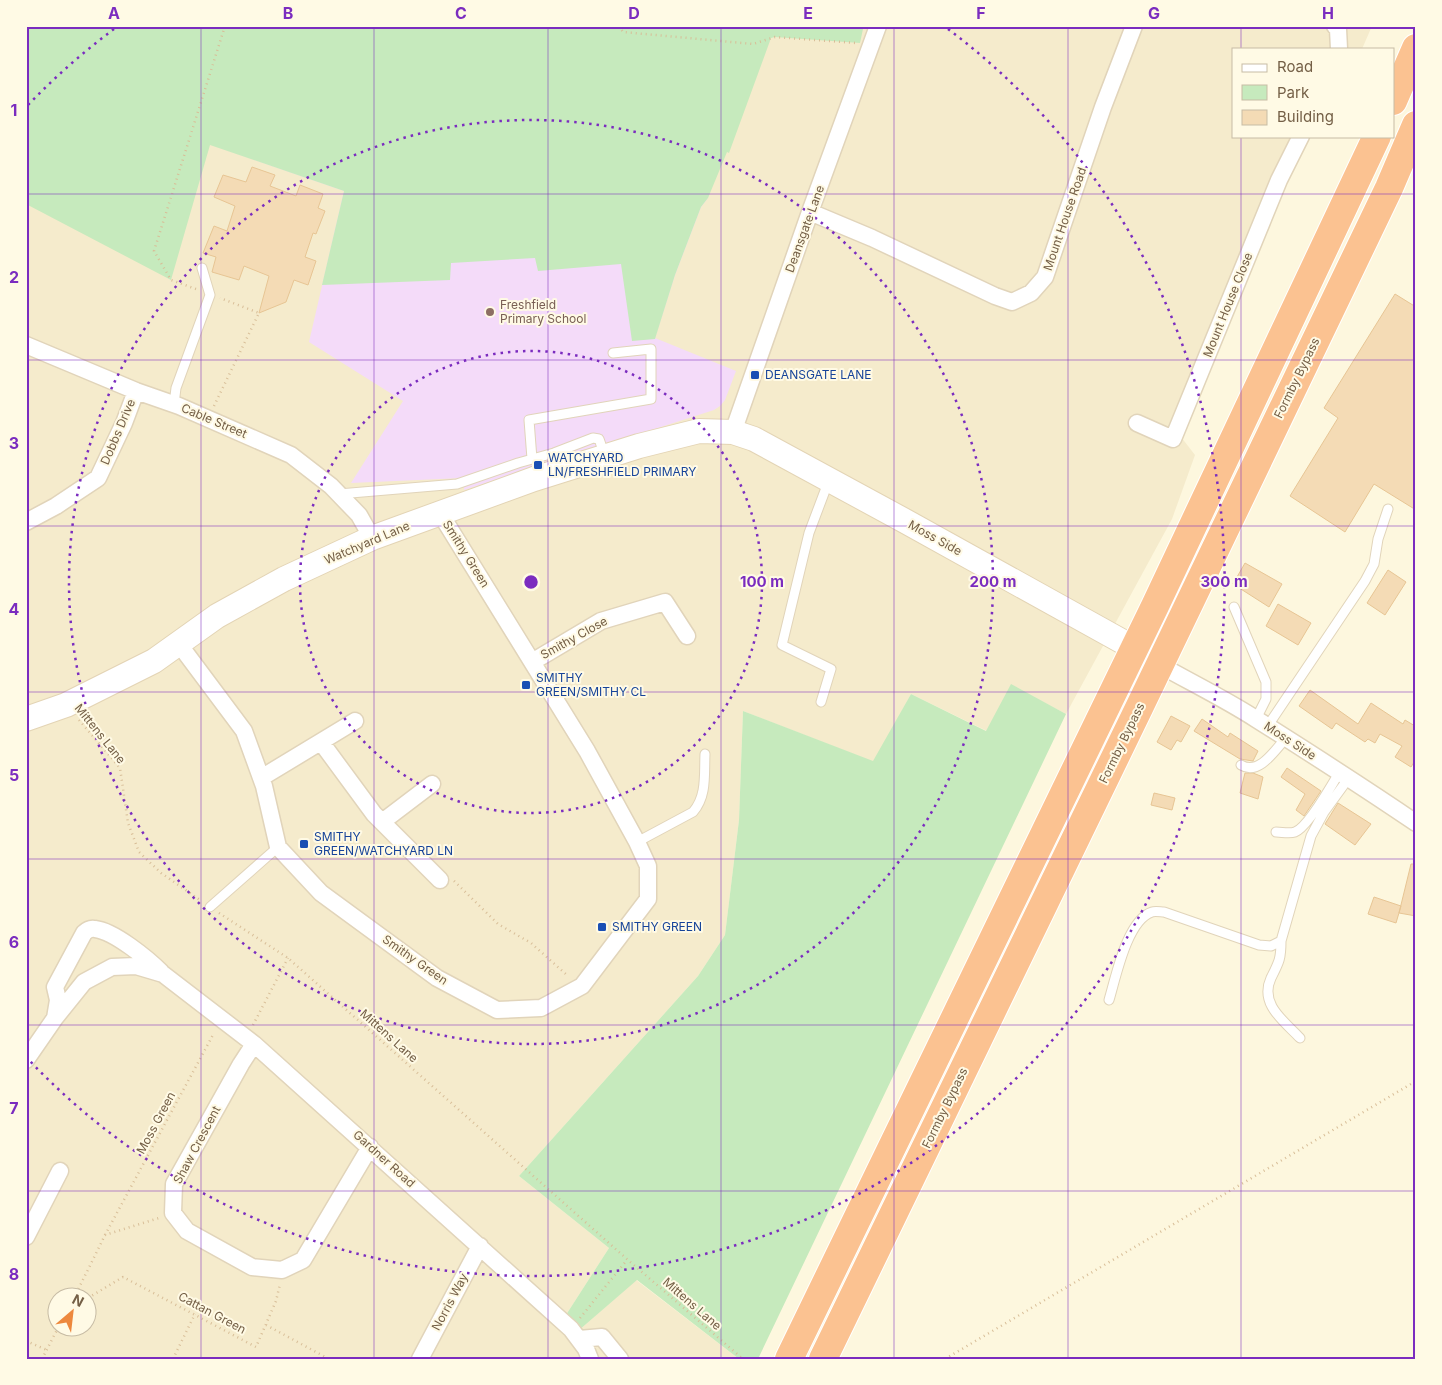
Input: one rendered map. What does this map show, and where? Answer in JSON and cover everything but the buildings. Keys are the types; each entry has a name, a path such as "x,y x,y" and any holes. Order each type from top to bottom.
{"highway":[{"path":"1394,99 1416,48"},
{"name":"Formby Bypass","path":"822,1359 1160,665 1389,188 1416,125"},
{"path":"789,1359 1134,648 1375,138"}],"street":[{"name":"Deansgate Lane","path":"734,432 810,212 878,26"},
{"name":"Mount House Road","path":"810,212 872,238 995,296 1012,302 1031,293 1045,278 1103,107 1134,26"},
{"path":"1335,26 1338,30 1339,48"},
{"name":"Mount House Close","path":"1137,423 1173,438 1279,180 1299,138"},
{"name":"Cable Street","path":"26,345 136,391 208,418 291,455 339,494 359,515 372,538"},
{"name":"Dobbs Drive","path":"26,522 56,506 98,478 124,423 136,391"},
{"name":"Watchyard Lane","path":"26,719 66,705 154,661 217,616 284,579 372,538 534,479 639,446 699,431 734,432"},
{"name":"Moss Side","path":"734,432 754,439 1134,648"},
{"name":"Smithy Green","path":"180,644 244,730 261,778 278,847 321,893 437,978 497,1010 541,1008 582,986 648,899 648,866 637,842 587,751 440,513"},
{"name":"Smithy Close","path":"532,662 601,621 665,602 687,636"},
{"name":"Moss Side","path":"1160,665 1262,723 1416,822"},
{"path":"261,778 355,721"},
{"path":"321,742 374,814 440,880"},
{"path":"382,822 432,784"},
{"name":"Gardner Road","path":"55,1018 58,1000 55,987 84,933 89,929 96,928 129,945 146,957 163,974 250,1041 370,1147 575,1334 586,1349 590,1359"},
{"name":"Gardner Road","path":"26,1060 55,1018 84,982 112,967 136,966 163,974"},
{"name":"Shaw Crescent","path":"173,1213 174,1184 241,1064 250,1041"},
{"path":"173,1213 186,1231 252,1267 282,1270 303,1260 370,1147"},
{"path":"26,1237 60,1171"},
{"name":"Norris Way","path":"420,1359 480,1246"},
{"path":"575,1334 602,1337 620,1359"}],"lane":[{"path":"174,404 176,388 210,294 202,268"},
{"path":"532,459 529,420 651,399 651,349 612,353"},
{"path":"339,494 457,484 554,453 593,438 599,439 606,456"},
{"path":"821,702 831,669 782,645 808,533 829,480"},
{"path":"1262,723 1365,581 1374,564 1378,539 1388,509"},
{"path":"1234,607 1266,682 1266,699 1262,723"},
{"path":"1241,764 1248,768 1258,766 1286,738"},
{"path":"637,842 693,812 699,805 702,798 705,754"},
{"path":"1276,832 1294,832 1301,829 1344,776"},
{"path":"1300,1038 1276,1013 1268,998 1269,985 1281,957 1281,941 1311,836 1344,776"},
{"path":"210,906 278,847"},
{"path":"1109,1000 1131,932 1140,921 1152,912 1164,912 1259,945 1271,946 1281,941"}],"path":[{"path":"208,418 259,313 171,280 154,251 225,26"},
{"path":"619,26 623,32 753,44 775,37 872,44"},
{"name":"Mittens Lane","path":"66,705 120,768 128,823 139,852 161,873 288,958 628,1260 743,1359"},
{"path":"440,880 450,876 498,924 531,942 582,986"},
{"path":"250,1041 288,958"},
{"name":"Moss Green","path":"79,1288 105,1235 222,1019"},
{"path":"945,1359 1416,1081"},
{"path":"105,1235 173,1213"},
{"path":"575,1334 628,1260"},
{"name":"Cattan Green","path":"98,1292 123,1277 256,1347 276,1301 282,1270"},
{"path":"173,1359 195,1314"},
{"path":"266,1326 329,1359"},
{"path":"42,1359 53,1338"},
{"path":"26,1341 47,1350"}],"shaded area":[{"path":"26,26 1372,26 1362,48 1232,48 1232,138 1297,138 1178,433 1195,455 1172,519 1066,714 1011,685 987,731 911,694 874,762 743,711 739,820 725,935 698,976 519,1176 609,1248 564,1318 578,1331 636,1280 739,1359 26,1359"},
{"name":"Freshfield Primary School","path":"209,144 708,198 701,207 675,275 655,338 736,371 725,400 714,410 464,490 463,478 351,483 403,401 309,342 344,191"}],"green space":[{"path":"26,26 840,26 863,29 860,43 771,38 729,153 727,152 708,198 701,207 675,275 655,339 632,341 621,264 538,271 535,258 451,263 450,280 322,285 344,191 210,145 171,280 26,204"},
{"path":"1011,684 1066,714 758,1359 739,1359 637,1280 578,1331 564,1318 609,1248 519,1176 698,976 725,935 739,820 743,711 873,761 911,694 986,731"}],"place":[{"name":"Freshfield Primary School","path":"490,312"},
{"name":"DEANSGATE LANE","path":"755,375"},
{"name":"WATCHYARD LN/FRESHFIELD PRIMARY","path":"538,465"},
{"name":"SMITHY GREEN/SMITHY CL","path":"526,685"},
{"name":"SMITHY GREEN/WATCHYARD LN","path":"304,844"},
{"name":"SMITHY GREEN","path":"602,927"}]}
